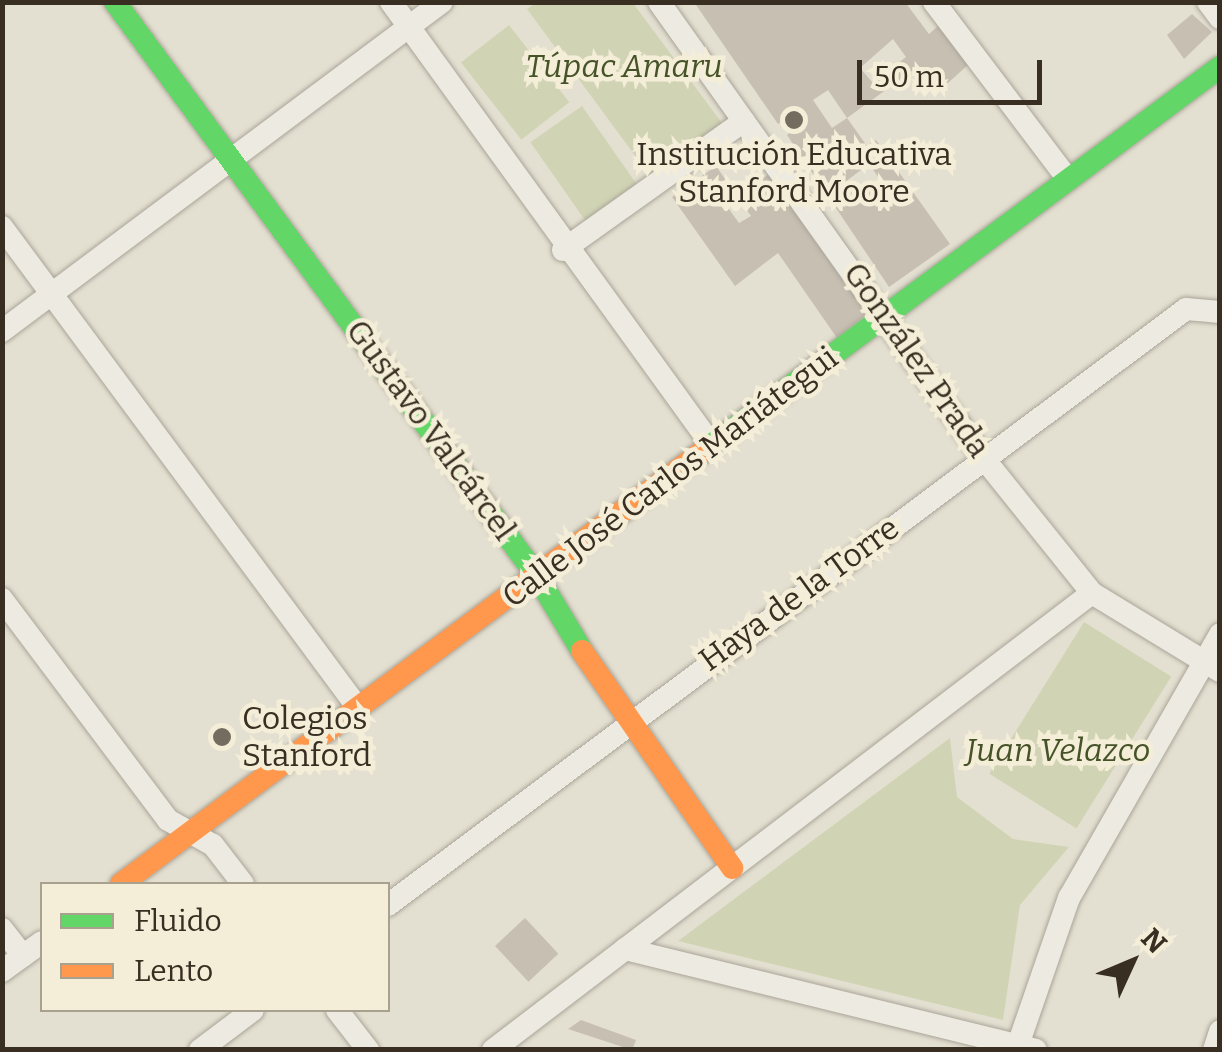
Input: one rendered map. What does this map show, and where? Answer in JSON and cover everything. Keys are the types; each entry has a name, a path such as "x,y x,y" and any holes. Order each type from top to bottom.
{"street":[{"name":"Gustavo Valcárcel","path":"116,2 537,576 624,722 732,868"},
{"path":"390,2 563,250 712,444"},
{"path":"2,331 442,2"},
{"name":"González Prada","path":"659,2 889,314 985,460 1092,592 1211,666"},
{"path":"934,2 1068,178"},
{"path":"1208,2 1220,18"},
{"name":"Calle José Carlos Mariátegui","path":"125,882 1068,178 1214,80"},
{"path":"563,250 744,121"},
{"path":"2,227 358,708"},
{"name":"Haya de la Torre","path":"390,904 624,722 1186,309 1220,312"},
{"path":"494,1050 1092,592"},
{"path":"2,599 168,820 214,845 241,882"},
{"path":"625,948 1027,1047 1069,898 1211,666 1220,634"},
{"path":"2,930 23,956"},
{"path":"2,972 40,943"},
{"path":"200,1050 250,1012"},
{"path":"338,1012 368,1050"},
{"path":"1214,1050 1220,1030"}],"green space":[{"name":"Túpac Amaru","path":"536,3 633,3 722,123 650,176 527,9"},
{"path":"509,25 569,102 521,140 461,63"},
{"path":"582,106 638,186 587,222 530,142"},
{"name":"Juan Velazco","path":"1084,622 1171,677 1076,828 989,774"},
{"path":"950,738 957,797 1013,839 1069,847 1020,905 1003,1020 678,941"}],"building":[{"path":"694,2 905,2 929,34 939,25 970,63 937,93 916,68 847,118 867,146 876,140 950,244 889,287 787,135 797,127 788,117 778,124","holes":["893,39 906,57 873,83 860,68","828,90 847,118 832,128 813,100","869,164 881,181 857,199 845,182"]},
{"path":"1192,14 1212,32 1184,59 1167,35"},
{"path":"716,166 737,196 772,172 868,313 837,338 778,253 735,286 672,197","holes":["737,196 751,216 739,223 726,205"]},
{"path":"525,918 558,954 528,982 495,946"},
{"path":"581,1020 636,1040 632,1050 568,1029"}],"traffic: fast":[{"path":"115,2 537,576 582,651"},
{"path":"706,449 1220,67"}],"traffic: slow":[{"path":"124,882 706,449"},
{"path":"582,651 732,868"}],"place":[{"name":"Institución Educativa Stanford Moore","path":"794,120"},
{"name":"Colegios Stanford","path":"222,737"}]}
